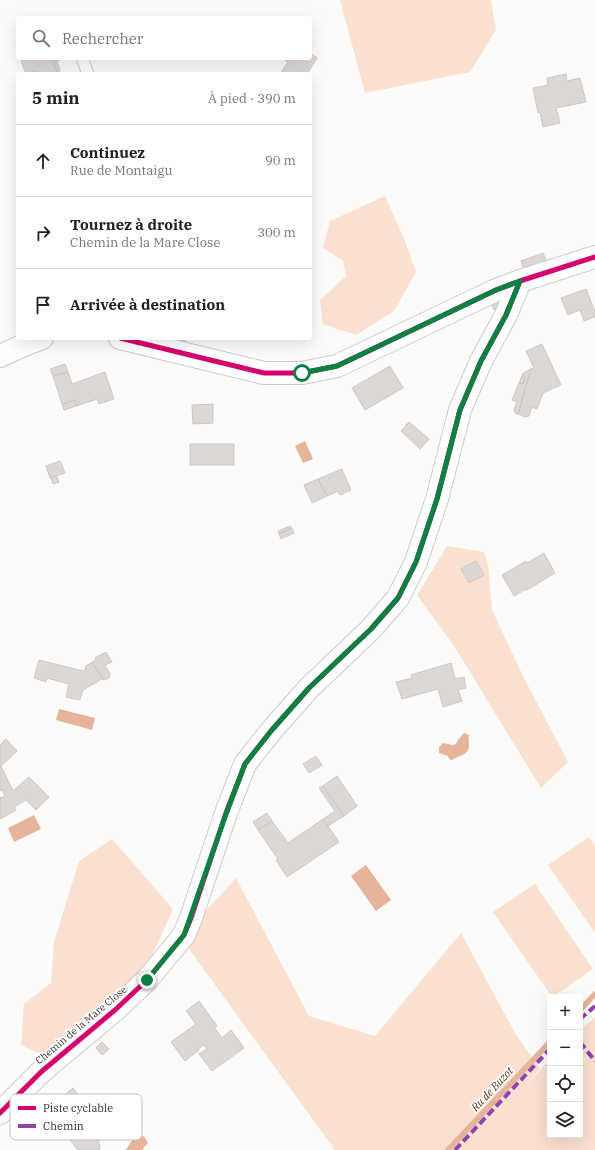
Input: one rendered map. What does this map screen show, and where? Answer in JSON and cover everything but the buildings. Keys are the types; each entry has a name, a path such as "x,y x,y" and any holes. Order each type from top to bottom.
{"street":[{"path":"128,340 264,373 302,373 337,366 496,290 595,257"},
{"name":"Chemin de la Mare Close","path":"19,1094 40,1072 115,1010 147,980 184,935 245,764 271,731 309,688 371,629 398,598 416,562 437,499 460,410 481,361 506,315 520,281"},
{"path":"0,356 37,340"},
{"name":"Chemin de la Mare Close","path":"0,1113 10,1103"}],"lane":[{"path":"83,60 87,72"}],"shaded area":[{"path":"340,0 491,0 496,30 470,72 365,93"},
{"path":"385,196 405,241 416,272 394,311 356,335 323,324 320,300 346,276 343,261 323,248 330,221"},
{"path":"305,441 313,459 303,463 295,446"},
{"path":"447,546 484,552 488,565 492,610 523,676 568,762 541,788 454,646 417,595"},
{"path":"59,709 95,718 92,730 56,720"},
{"path":"464,733 469,735 469,749 465,753 452,760 449,759 448,756 439,753 439,747 443,743 453,745 456,744"},
{"path":"34,815 41,829 14,842 8,828"},
{"path":"589,837 595,846 595,933 548,865"},
{"path":"112,839 173,909 150,960 103,1011 42,1055 21,1045 24,1004 51,983 54,942 79,861"},
{"path":"366,865 391,900 376,911 351,876"},
{"path":"236,878 309,1016 375,1036 461,933 516,1035 540,1068 529,1082 547,1062 547,1138 583,1138 583,1027 595,1017 595,1150 335,1150 181,938"},
{"path":"535,884 593,969 557,994 550,994 493,912"},
{"path":"142,1136 144,1136 148,1143 143,1150 126,1150 132,1140 142,1140"}],"waterway":[{"name":"Ru de Buzot","path":"583,1007 595,994"},
{"name":"Ru de Buzot","path":"448,1150 547,1045"}],"marked path":[{"path":"583,1016 595,1006"},
{"path":"583,1046 595,1061"},
{"path":"455,1150 547,1052"}],"cycle path":[{"path":"128,340 264,373 302,373 337,366 496,290 595,257"},
{"path":"19,1094 41,1072 115,1010 147,980 184,935 226,813 245,764 271,731 309,688 371,629 398,598 416,562 437,499 460,410 481,361 506,315 520,281"},
{"path":"0,1113 10,1103"}],"route":[{"path":"147,980 184,935 245,764 271,731 309,688 371,629 398,598 416,562 437,499 460,410 481,361 506,315 520,281 496,290 337,366 302,373"}]}
